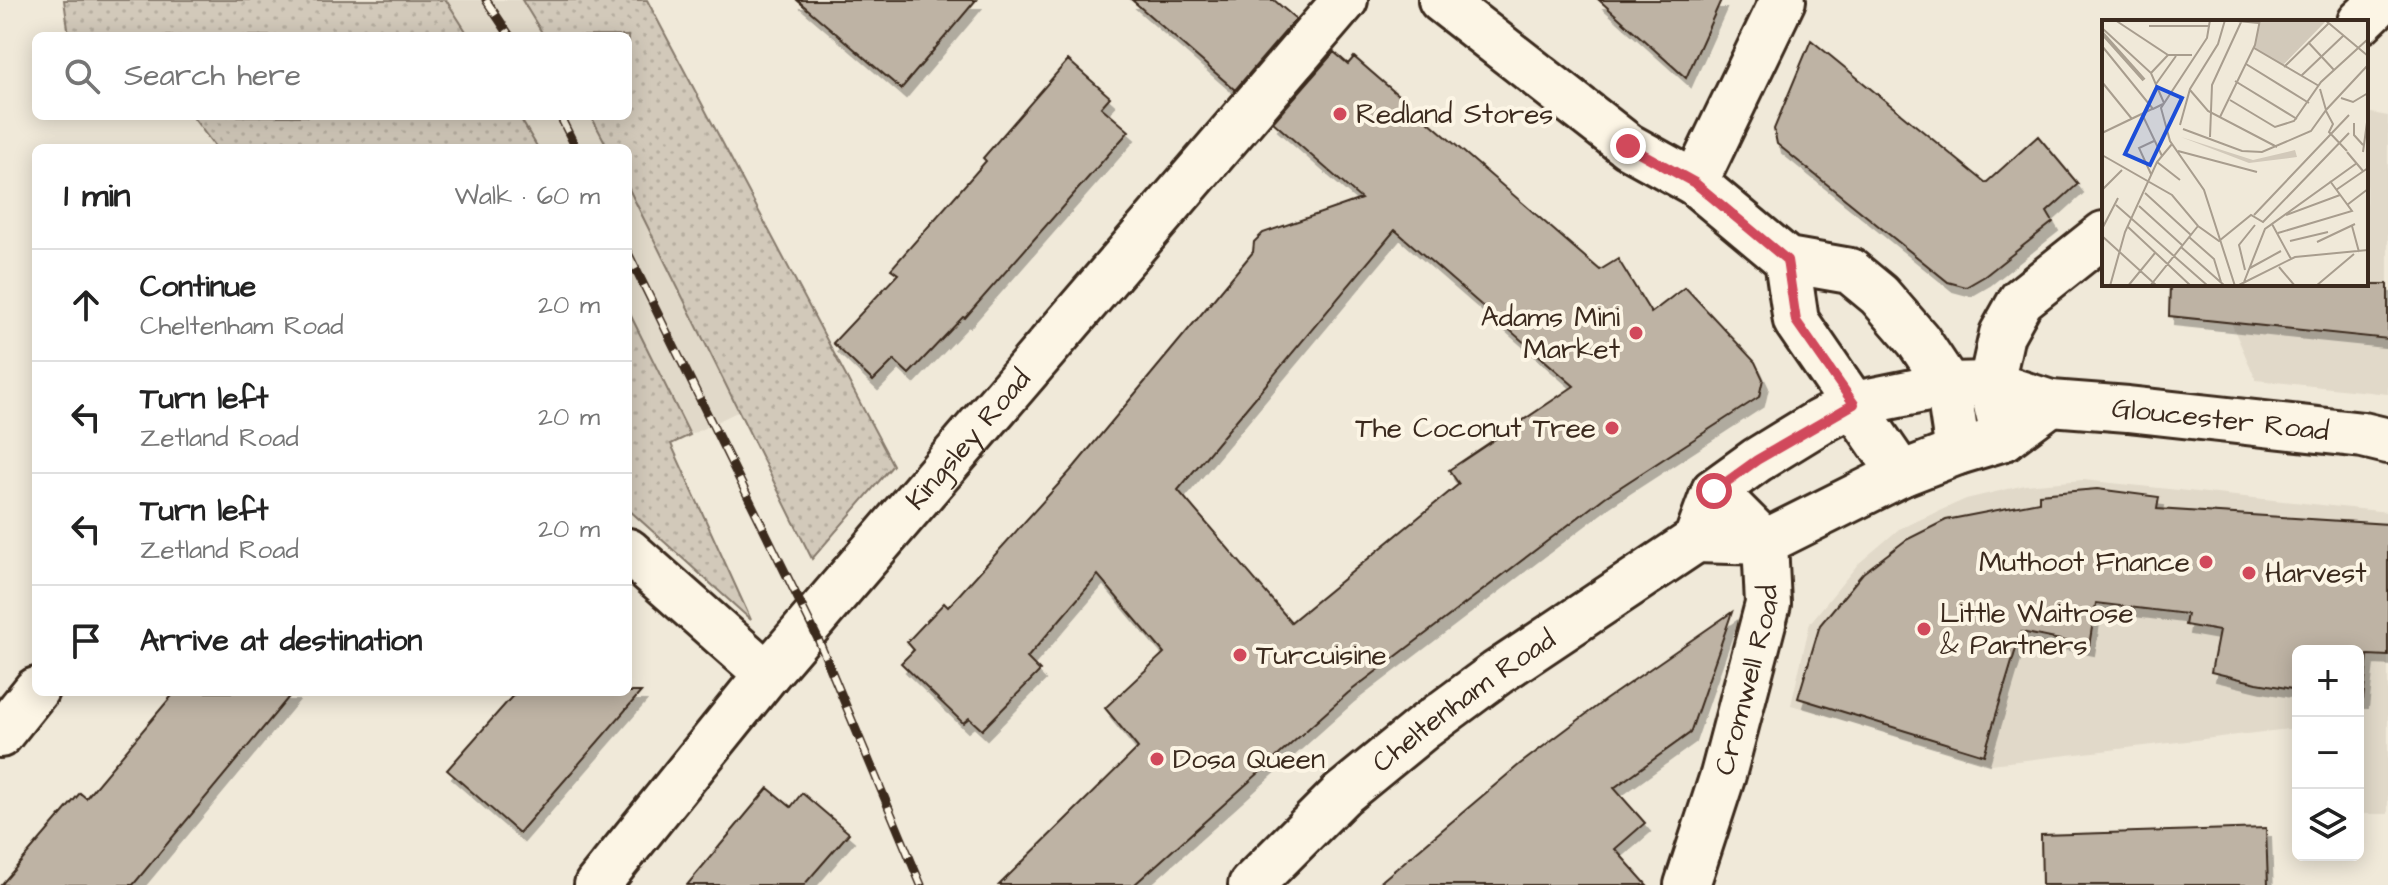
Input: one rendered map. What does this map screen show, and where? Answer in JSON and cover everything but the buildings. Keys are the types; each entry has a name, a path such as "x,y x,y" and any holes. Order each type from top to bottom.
{"main road":[{"name":"Kingsley Road","path":"597,885 767,674 1345,0"},
{"path":"1441,0 1628,146 1695,183 1787,260 1850,271 1896,314 1948,385 1958,452"},
{"path":"1695,183 1783,0"},
{"path":"2362,20 2383,0"},
{"path":"2004,438 1991,384 2002,334 2021,300 2102,236"},
{"path":"1787,260 1796,321 1901,474"},
{"name":"Gloucester Road","path":"1854,404 1948,385 1991,384 2051,403 2363,435 2388,441"},
{"path":"1854,404 1767,454 1714,491 1696,540 1765,542 1901,474 2004,438 2051,403"},
{"path":"1714,491 1765,542"},
{"name":"Cheltenham Road","path":"1251,885 1341,795 1424,727 1497,673 1696,540"},
{"name":"Cromwell Road","path":"1687,885 1723,775 1768,604 1765,542"},
{"path":"632,555 767,674"},
{"path":"0,735 32,695"}],"shaded area":[{"path":"64,0 446,0 466,32 68,32"},
{"path":"446,0 522,0 542,32 466,32"},
{"path":"522,0 647,0 893,465 812,559 632,195 632,144 606,144 593,120 632,120 632,32 542,32"},
{"path":"2368,112 2388,116 2388,394 2256,380 2216,288 2368,286"},
{"path":"195,120 521,120 536,144 213,144"},
{"path":"521,120 593,120 606,144 536,144"},
{"path":"632,195 739,411 690,435 632,318"},
{"path":"632,318 690,435 671,444 751,620 632,513"},
{"path":"2083,480 2388,512 2388,814 2364,814 2364,645 2292,645 2292,729 1991,764 1791,705 1810,623 1858,564 1899,529 1966,499 2025,485"}],"railway":[{"path":"486,0 507,32"},
{"path":"562,120 574,144"},
{"path":"632,261 818,639 921,885"}],"place":[{"name":"Redland Stores","path":"1340,114"},
{"name":"Adams Mini Market","path":"1636,333"},
{"name":"The Coconut Tree","path":"1612,428"},
{"name":"Muthoot Fnance","path":"2206,562"},
{"name":"Harvest","path":"2249,573"},
{"name":"Little Waitrose & Partners","path":"1924,629"},
{"name":"Turcuisine","path":"1240,655"},
{"name":"Dosa Queen","path":"1157,759"}],"route":[{"path":"1628,146 1695,183 1787,260 1796,321 1854,404 1757,460 1714,491"}]}
